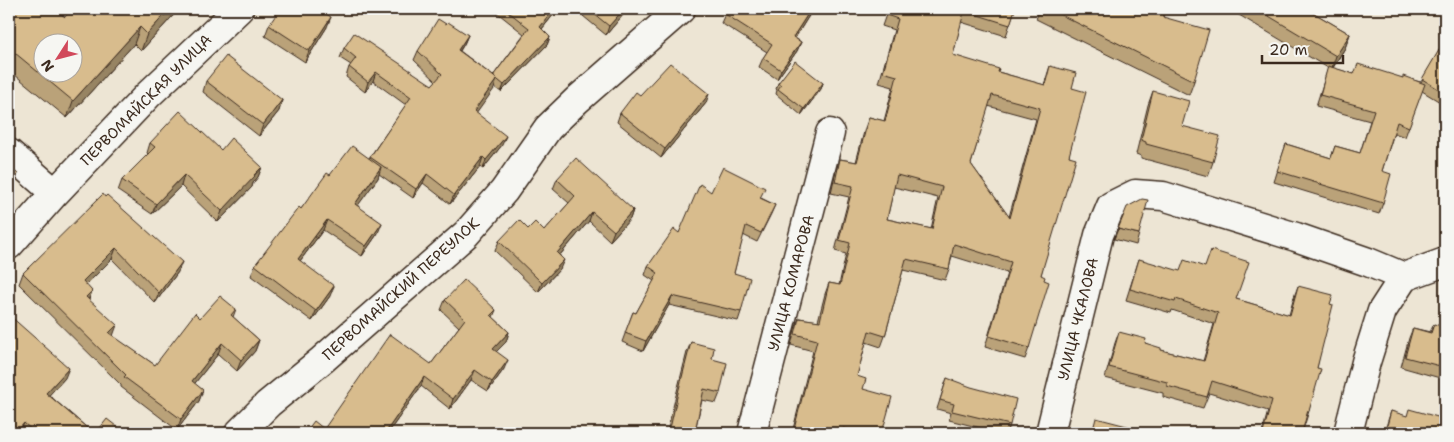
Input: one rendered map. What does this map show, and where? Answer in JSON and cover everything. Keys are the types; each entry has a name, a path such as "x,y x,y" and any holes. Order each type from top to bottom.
{"street":[{"name":"ПЕРВОМАЙСКАЯ УЛИЦА","path":"9,245 148,95 239,9"},
{"name":"ПЕРВОМАЙСКИЙ ПЕРЕУЛОК","path":"239,433 268,404 322,360 466,234 504,191 548,128 681,9"},
{"name":"УЛИЦА КОМАРОВА","path":"752,433 830,133"},
{"path":"9,153 55,194"},
{"name":"УЛИЦА ЧКАЛОВА","path":"1050,433 1098,235 1111,206 1135,194 1163,196 1305,240 1404,277"},
{"path":"1348,433 1366,362 1382,311 1404,277 1445,262"}],"building":[{"path":"9,9 55,9 65,17 72,9 170,9 147,34 140,27 73,101 50,82 82,82 82,32 32,32 32,67 9,48"},
{"path":"280,9 319,9 331,17 309,51 269,25"},
{"path":"505,9 554,9 540,27 550,37 504,85 493,76 529,28"},
{"path":"588,9 624,9 609,26"},
{"path":"728,9 811,9 793,37 801,42 781,70 763,58 772,44 725,14"},
{"path":"888,9 1015,9 1010,25 965,11 953,55 999,69 998,72 1045,85 1050,66 1076,73 1072,88 1086,92 1069,156 1076,158 1041,275 1045,277 1044,280 1049,282 1029,348 989,336 1011,262 954,244 949,269 906,259 885,336 869,331 857,376 866,379 863,389 892,397 882,433 863,433 843,428 841,433 793,433 817,340 795,334 799,318 820,321 829,283 840,285 850,243 839,240 853,186 835,182 840,159 857,162 869,117 885,121 897,76 883,72 898,19 886,15","holes":["992,95 1040,108 1010,218 971,164","897,175 942,187 932,229 887,219"]},
{"path":"1049,9 1158,9 1165,12 1163,17 1209,30 1194,81"},
{"path":"1257,9 1307,9 1350,34 1336,56"},
{"path":"438,19 446,24 448,22 468,35 458,50 497,79 474,111 506,136 486,160 483,157 454,195 427,174 416,189 370,157 411,97 376,72 368,82 349,67 356,58 344,48 354,33 432,85 442,74 418,51"},
{"path":"1445,40 1445,93 1422,79"},
{"path":"226,56 282,100 263,125 206,81"},
{"path":"795,61 823,83 804,109 778,89 781,85 778,83"},
{"path":"670,63 709,94 665,149 620,113 636,92 640,95"},
{"path":"1358,64 1425,84 1409,127 1397,122 1382,171 1391,174 1383,203 1277,171 1286,144 1331,158 1335,146 1360,153 1374,110 1320,95 1328,66 1354,74"},
{"path":"1153,91 1189,101 1182,126 1220,136 1213,162 1146,144 1146,142 1141,140"},
{"path":"180,111 221,150 231,138 262,167 222,211 184,175 156,204 122,180 155,147 150,143"},
{"path":"352,146 381,167 355,204 382,223 366,246 327,220 298,259 334,286 316,311 255,265 299,207 301,209 327,173 330,175"},
{"path":"576,158 633,210 614,231 592,212 557,253 564,260 542,283 499,241 519,220 528,229 535,222 544,231 575,196 557,179"},
{"path":"9,166 18,174 10,182 9,181"},
{"path":"723,167 765,188 760,198 775,205 761,233 746,226 734,273 750,278 741,312 672,296 646,341 625,333 633,312 636,313 658,273 648,266 674,229 679,233 700,184 711,192"},
{"path":"103,194 105,197 107,195 182,262 159,293 116,248 83,281 92,291 86,297 117,325 109,333 155,365 195,313 200,318 220,296 236,309 231,315 259,340 241,360 222,343 192,381 203,390 181,419 124,377 126,375 23,273"},
{"path":"1142,199 1148,200 1139,234 1118,229 1127,207"},
{"path":"1211,250 1249,262 1236,299 1290,315 1298,286 1333,295 1330,304 1333,305 1317,368 1321,369 1302,433 1263,433 1272,400 1212,381 1207,397 1167,386 1167,382 1109,367 1119,332 1146,339 1145,343 1161,348 1161,350 1204,361 1218,313 1176,299 1175,302 1130,289 1139,259 1180,271 1184,260 1205,267"},
{"path":"464,280 496,310 491,315 509,332 493,349 508,360 492,382 475,370 453,399 424,377 385,433 305,433 314,421 324,429 390,334 431,364 465,319 445,300"},
{"path":"9,315 69,368 46,393 93,433 35,433 24,423 16,433 9,433"},
{"path":"1434,324 1445,327 1444,367 1405,357 1413,328 1431,333"},
{"path":"691,342 714,348 712,359 727,363 720,393 704,389 695,431 707,433 669,433 677,397"},
{"path":"947,378 971,387 1016,399 1010,425 952,411 954,404 940,400"},
{"path":"1409,409 1445,419 1445,433 1385,433 1391,411 1407,416"},
{"path":"1096,418 1154,433 1092,433"},
{"path":"107,419 125,433 96,433"}]}
